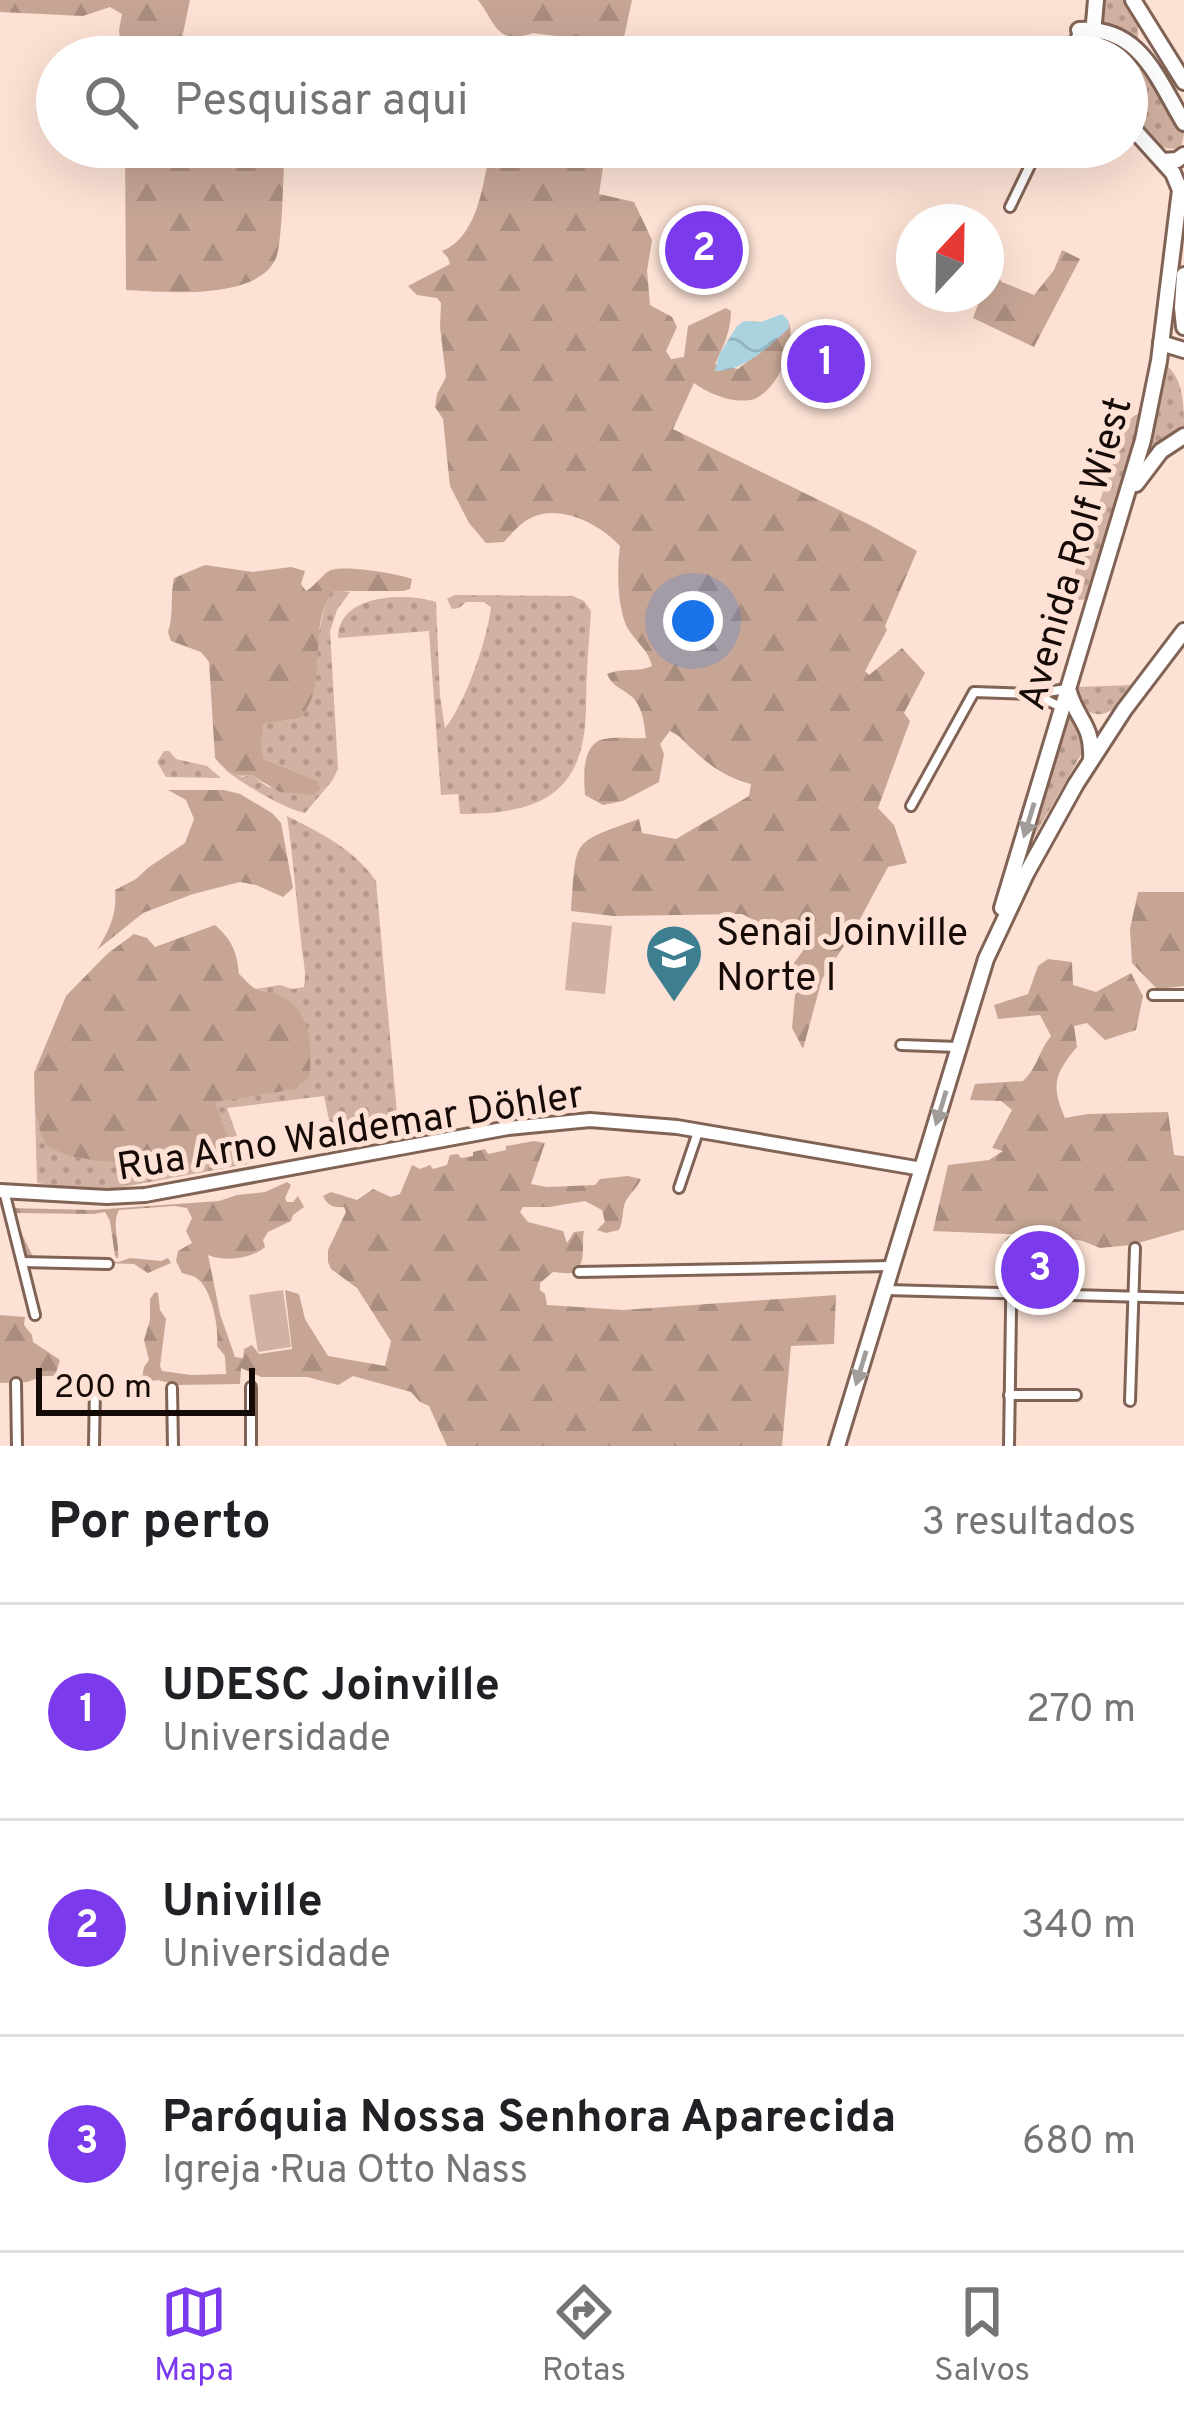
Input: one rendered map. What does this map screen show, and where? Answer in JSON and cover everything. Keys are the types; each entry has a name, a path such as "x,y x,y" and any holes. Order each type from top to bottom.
{"main road":[{"path":"1090,36 1095,1"},
{"path":"1133,1 1142,36"},
{"path":"1133,1 1184,82"},
{"path":"1148,64 1184,123"},
{"path":"1148,145 1163,161 1184,170"},
{"path":"1163,161 1184,155"},
{"name":"Avenida Rolf Wiest","path":"986,959 1148,420 1180,198 1178,182 1163,161"},
{"path":"1184,275 1184,327"},
{"path":"1161,343 1184,350"},
{"path":"1126,499 1154,459 1184,436"},
{"path":"837,1446 986,959 1026,874 1091,759 1184,631"},
{"path":"1069,689 1090,737 1091,759"},
{"path":"1063,708 1102,720 1124,710"},
{"name":"Rua Arno Waldemar Döhler","path":"2,1191 107,1198 145,1195 508,1128 623,1120 922,1169"}],"street":[{"path":"1010,207 1029,168"},
{"path":"911,806 971,695 1069,689"},
{"path":"1033,694 1063,708"},
{"path":"1153,995 1184,995"},
{"path":"901,1045 959,1047"},
{"path":"679,1188 698,1130"},
{"path":"2,1191 35,1315"},
{"path":"1009,1446 1012,1243"},
{"path":"1130,1402 1135,1248"},
{"path":"22,1262 108,1264"},
{"path":"579,1272 892,1266"},
{"path":"885,1290 1184,1298"},
{"path":"16,1383 17,1446"},
{"path":"94,1446 95,1386"},
{"path":"172,1388 172,1446"},
{"path":"250,1388 250,1446"},
{"path":"1010,1395 1076,1395"}],"shaded area":[{"path":"1102,0 1126,0 1138,36 1129,36 1101,21"},
{"path":"1148,77 1184,134 1181,147 1157,144 1148,136"},
{"path":"1164,363 1179,384 1184,433 1145,463"},
{"path":"1138,414 1138,430 1087,599 1071,601 1066,599 1120,443 1131,418"},
{"path":"332,590 350,592 330,631 338,769 305,813 263,795 223,768 242,777 251,775 268,787 313,795 318,781 264,759 261,744 264,724 301,718 326,599"},
{"path":"455,595 573,596 591,611 584,734 578,758 568,777 537,802 490,813 460,814 458,794 441,795 429,631 338,638 341,623 361,605 391,597 436,602 445,728 474,670 491,607 466,602 452,609 447,599"},
{"path":"1132,685 1115,708 1098,714 1083,706 1076,687"},
{"path":"1064,715 1078,722 1086,746 1023,856"},
{"path":"164,751 176,759 207,766 221,778 166,777 157,762"},
{"path":"287,816 347,851 376,881 399,1136 335,1148 324,1096 227,1108 247,1164 112,1189 37,1183 35,1112 40,1132 99,1161 135,1162 230,1144 214,1101 291,1090 311,1061 299,1012 283,998 256,989 304,987"},
{"path":"572,922 612,926 605,994 565,990"},
{"path":"283,1290 291,1347 258,1352 249,1295"}],"green space":[{"path":"0,0 190,0 182,36 120,36 122,14 110,7 83,16 0,12"},
{"path":"478,0 632,0 624,36 509,36"},
{"path":"125,168 284,168 276,258 266,272 231,288 208,291 126,290"},
{"path":"486,168 603,168 599,194 634,202 652,240 647,271 650,305 672,317 677,327 666,351 671,359 684,357 688,326 726,308 731,311 730,325 715,364 738,369 789,328 788,320 791,330 787,355 768,389 750,400 735,400 694,383 673,429 917,551 887,630 865,671 869,675 902,648 925,673 904,713 910,721 878,808 894,825 907,863 888,867 822,979 803,1049 792,1028 796,984 791,967 810,941 783,935 742,914 614,916 571,911 577,856 588,840 639,819 642,833 676,839 749,796 751,784 719,771 670,731 660,744 664,754 659,782 623,801 603,805 585,795 591,747 609,738 646,738 638,705 607,674 652,666 623,616 618,586 620,546 592,524 556,513 529,519 504,542 486,543 469,523 450,486 443,419 435,407 446,377 441,303 417,295 408,286 450,264 442,251 464,234 482,192"},
{"path":"1062,250 1080,259 1034,347 973,318 975,312 1004,312 1004,283 1034,295 1054,270"},
{"path":"205,565 253,572 291,567 305,571 301,584 306,591 336,569 412,579 410,589 403,591 332,591 322,614 309,705 301,718 264,724 264,759 318,781 320,789 313,795 280,792 251,775 231,772 215,758 209,662 201,652 171,641 168,632 174,578"},
{"path":"168,790 224,790 272,813 281,823 293,888 283,897 240,882 193,894 143,913 97,950 112,922 115,890 185,843 194,819 186,800"},
{"path":"1138,892 1184,892 1184,986 1157,989 1132,963 1130,929"},
{"path":"215,925 233,947 239,974 254,988 283,997 299,1012 310,1044 309,1078 291,1090 215,1102 230,1144 225,1156 175,1166 99,1161 48,1147 35,1112 34,1073 66,996 134,934 155,947"},
{"path":"1048,959 1072,962 1073,985 1096,992 1131,973 1143,996 1136,1030 1105,1040 1087,1023 1074,1026 1077,1047 1059,1073 1058,1097 1065,1118 1168,1112 1174,1155 1184,1156 1184,1230 1100,1248 1054,1236 933,1231 948,1165 989,1160 1003,1151 992,1148 1012,1110 1001,1101 970,1100 975,1084 1023,1081 1051,1036 1040,1015 998,1019 994,1005 1028,994 1038,966"},
{"path":"534,1141 545,1143 531,1184 595,1185 600,1179 641,1179 625,1202 619,1230 597,1230 605,1222 602,1210 585,1201 523,1207 520,1212 528,1222 563,1231 567,1243 574,1232 584,1231 580,1266 569,1273 553,1272 540,1283 547,1305 623,1310 836,1295 834,1344 791,1346 782,1446 447,1446 429,1406 411,1392 353,1376 338,1385 307,1377 261,1377 241,1368 240,1384 141,1383 149,1360 144,1340 155,1292 166,1319 162,1371 226,1374 209,1296 199,1280 182,1273 176,1261 178,1251 192,1243 186,1231 192,1218 187,1208 119,1210 118,1259 105,1212 16,1213 33,1257 119,1262 168,1258 171,1263 148,1273 134,1264 31,1261 22,1251 10,1208 93,1210 219,1201 265,1192 287,1182 291,1185 287,1202 298,1196 304,1207 291,1221 268,1232 265,1247 238,1258 208,1255 235,1357 243,1358 244,1349 252,1345 259,1354 292,1349 285,1290 299,1294 305,1319 328,1356 385,1366 391,1341 357,1288 328,1262 328,1250 346,1212 323,1196 331,1192 357,1200 373,1189 391,1197 400,1194 412,1165 433,1169 447,1165 450,1155 473,1156 485,1149 488,1154"},
{"path":"0,1315 25,1317 33,1342 60,1360 55,1376 0,1383"}],"water":[{"path":"782,314 789,328 773,343 745,363 715,371 737,326"}],"place":[{"name":"Univille","path":"704,250"},
{"name":"UDESC Joinville","path":"826,364"},
{"name":"Senai Joinville Norte I","path":"674,1004"},
{"name":"Paróquia Nossa Senhora Aparecida","path":"1040,1270"}]}
